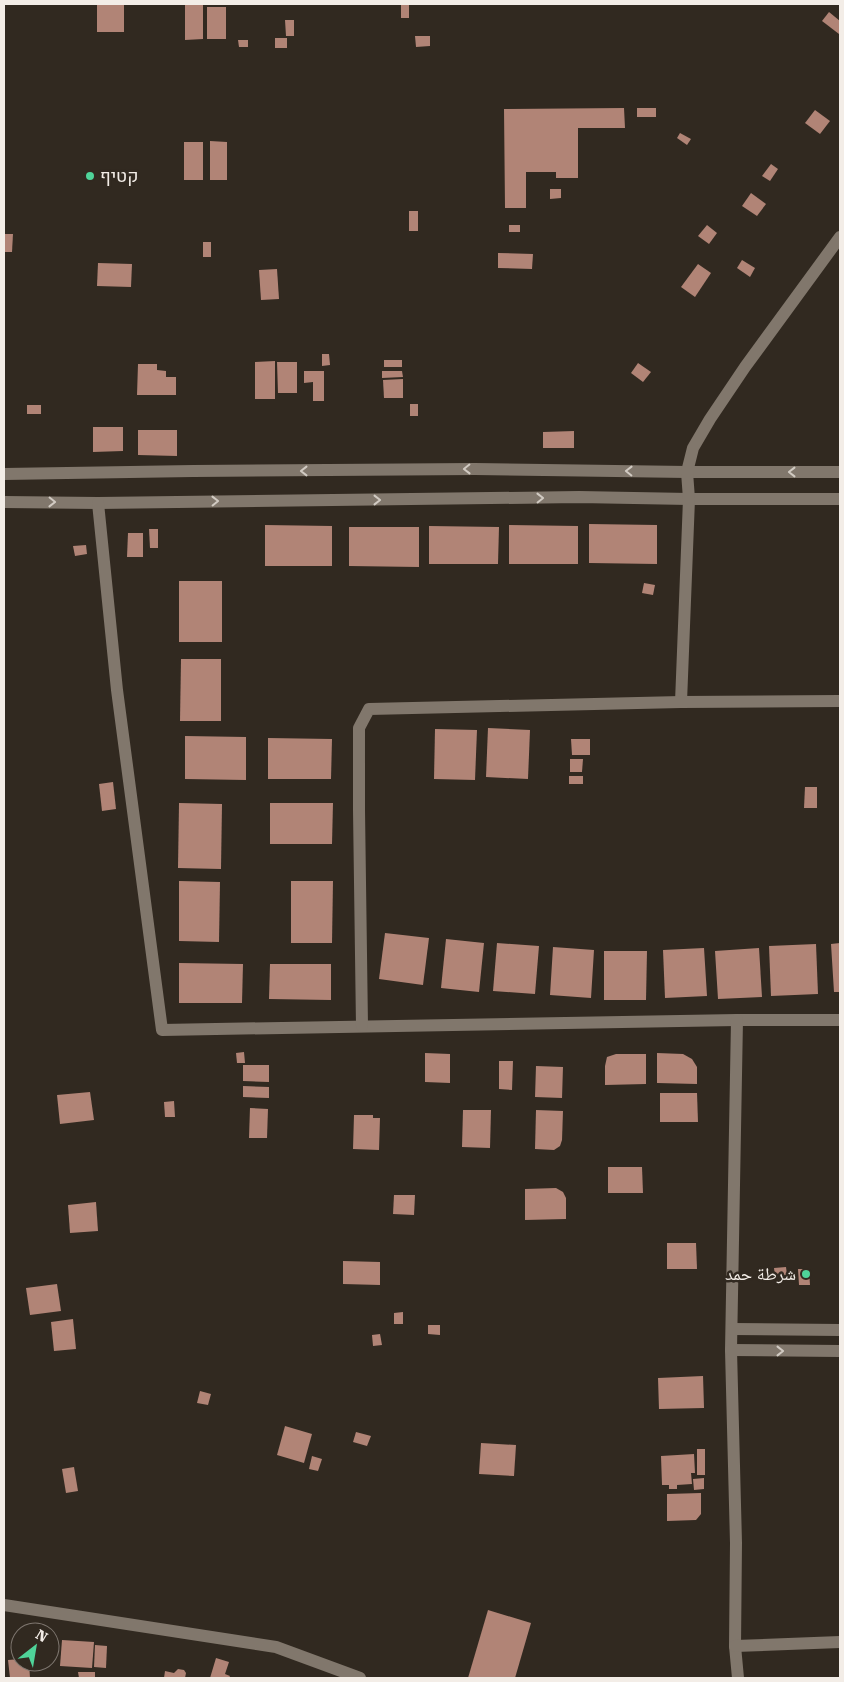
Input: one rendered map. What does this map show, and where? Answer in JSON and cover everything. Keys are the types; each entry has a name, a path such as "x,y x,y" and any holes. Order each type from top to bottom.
{"street":[{"path":"681,702 689,499 687,472 693,448 745,367 840,237"},
{"path":"4,474 475,469 840,472"},
{"path":"4,502 98,503 579,497 689,499 840,498"},
{"path":"98,503 117,690 162,1030 737,1020 840,1020"},
{"path":"362,1026 358,810 359,728 369,709 840,700"},
{"path":"737,1020 731,1350 736,1533 735,1646 738,1678"},
{"path":"732,1329 840,1330"},
{"path":"731,1350 840,1351"},
{"path":"4,1605 276,1647 360,1678"},
{"path":"735,1646 840,1642"}],"building":[{"path":"97,4 124,4 124,32 97,32"},
{"path":"401,4 409,4 409,18 401,18"},
{"path":"185,5 203,5 203,39 185,40"},
{"path":"207,7 226,7 226,39 207,39"},
{"path":"829,12 840,21 839,34 822,21"},
{"path":"285,20 294,20 294,36 286,36"},
{"path":"415,36 430,36 430,46 416,47"},
{"path":"275,38 287,38 287,48 275,48"},
{"path":"238,40 248,40 248,47 239,47"},
{"path":"624,108 625,128 578,128 578,178 556,178 556,172 526,172 526,208 505,208 504,109"},
{"path":"637,108 656,108 656,117 637,117"},
{"path":"815,110 830,121 820,134 805,123"},
{"path":"680,133 691,139 687,145 677,138"},
{"path":"210,141 227,142 227,180 210,180"},
{"path":"184,142 203,142 203,180 184,180"},
{"path":"771,164 778,169 770,181 762,176"},
{"path":"550,189 561,189 561,198 550,199"},
{"path":"751,193 766,204 757,216 742,206"},
{"path":"409,211 418,211 418,231 409,231"},
{"path":"509,225 520,225 520,232 509,232"},
{"path":"707,225 717,233 709,244 698,236"},
{"path":"4,234 13,234 12,252 4,252"},
{"path":"203,242 211,242 211,257 203,257"},
{"path":"498,253 533,254 532,269 498,268"},
{"path":"742,260 755,268 750,277 737,268"},
{"path":"98,263 132,264 131,287 97,286"},
{"path":"698,264 711,273 695,297 681,287"},
{"path":"277,269 279,299 261,300 259,270"},
{"path":"322,354 329,354 330,365 322,366"},
{"path":"384,360 402,360 402,367 384,367"},
{"path":"275,361 275,399 255,399 255,362"},
{"path":"277,362 297,362 297,393 278,393"},
{"path":"638,363 651,372 643,382 631,373"},
{"path":"138,364 157,364 157,370 166,371 166,377 176,377 176,395 137,395"},
{"path":"304,371 324,371 324,401 313,401 313,382 304,383"},
{"path":"382,371 402,371 403,377 382,378"},
{"path":"403,379 403,398 384,398 383,380"},
{"path":"410,404 418,404 418,416 410,416"},
{"path":"27,405 41,405 41,414 27,414"},
{"path":"93,427 123,427 123,451 93,452"},
{"path":"138,430 177,430 177,456 138,455"},
{"path":"574,431 574,448 543,448 543,432"},
{"path":"589,524 657,525 657,564 589,563"},
{"path":"265,525 332,526 332,566 265,566"},
{"path":"509,525 578,526 578,564 509,564"},
{"path":"429,526 499,527 498,564 429,564"},
{"path":"349,527 419,527 419,567 349,566"},
{"path":"149,529 158,529 158,548 150,548"},
{"path":"128,533 143,533 143,557 127,557"},
{"path":"86,545 87,554 75,556 73,546"},
{"path":"179,581 222,581 222,642 179,642"},
{"path":"644,583 655,585 653,595 642,593"},
{"path":"181,659 221,659 221,721 180,721"},
{"path":"488,728 530,730 528,779 486,777"},
{"path":"435,729 477,730 475,780 434,779"},
{"path":"185,736 246,737 246,780 185,779"},
{"path":"268,738 332,739 331,779 268,779"},
{"path":"571,739 590,739 590,755 572,755"},
{"path":"570,759 583,759 582,772 570,772"},
{"path":"569,776 583,776 583,784 569,784"},
{"path":"113,782 116,809 102,811 99,784"},
{"path":"805,787 817,787 817,808 804,808"},
{"path":"179,803 222,804 221,869 178,868"},
{"path":"270,803 333,803 332,844 270,844"},
{"path":"179,881 220,882 219,942 179,941"},
{"path":"291,881 333,881 332,943 291,943"},
{"path":"385,933 429,938 423,985 379,979"},
{"path":"446,939 484,943 479,992 441,988"},
{"path":"497,943 539,946 535,994 493,991"},
{"path":"840,943 840,992 834,992 831,944"},
{"path":"816,944 818,994 771,996 769,946"},
{"path":"553,947 594,950 591,998 550,995"},
{"path":"704,948 707,996 665,998 663,950"},
{"path":"759,948 762,997 718,999 715,951"},
{"path":"604,951 647,951 646,1000 604,1000"},
{"path":"179,963 243,964 242,1003 179,1003"},
{"path":"270,964 331,964 331,1000 269,999"},
{"path":"244,1052 245,1063 237,1063 236,1053"},
{"path":"425,1053 450,1054 450,1083 425,1082"},
{"path":"657,1053 683,1054 692,1059 697,1067 697,1084 657,1083"},
{"path":"616,1054 646,1054 646,1084 605,1085 607,1057"},
{"path":"499,1061 513,1061 512,1090 499,1089"},
{"path":"243,1065 269,1065 269,1082 243,1081"},
{"path":"536,1066 563,1067 562,1098 535,1097"},
{"path":"243,1086 269,1087 269,1098 243,1097"},
{"path":"90,1092 94,1120 60,1124 57,1095"},
{"path":"660,1093 697,1093 698,1122 660,1122"},
{"path":"174,1101 175,1117 165,1117 164,1102"},
{"path":"250,1108 268,1109 267,1138 249,1138"},
{"path":"463,1110 491,1110 490,1148 462,1147"},
{"path":"536,1110 563,1111 562,1140 560,1146 554,1150 535,1149"},
{"path":"354,1115 373,1115 373,1118 380,1118 379,1150 353,1149"},
{"path":"608,1167 642,1167 643,1193 608,1193"},
{"path":"556,1188 563,1192 566,1198 566,1219 525,1220 525,1189"},
{"path":"394,1195 415,1195 414,1215 393,1214"},
{"path":"96,1202 98,1231 70,1233 68,1205"},
{"path":"667,1243 696,1243 697,1269 667,1269"},
{"path":"343,1261 380,1262 380,1285 343,1284"},
{"path":"786,1267 787,1275 775,1276 774,1268"},
{"path":"798,1269 809,1269 810,1285 799,1285"},
{"path":"57,1284 61,1311 30,1315 26,1288"},
{"path":"403,1312 403,1324 394,1324 394,1313"},
{"path":"73,1319 76,1349 54,1351 51,1322"},
{"path":"428,1325 440,1325 440,1335 428,1334"},
{"path":"380,1334 382,1345 373,1346 372,1335"},
{"path":"703,1376 704,1408 659,1409 658,1378"},
{"path":"200,1391 211,1394 208,1405 197,1403"},
{"path":"285,1426 312,1434 304,1463 277,1455"},
{"path":"356,1432 371,1436 367,1446 353,1442"},
{"path":"481,1443 516,1445 514,1476 479,1474"},
{"path":"697,1449 705,1449 705,1475 697,1475"},
{"path":"694,1454 695,1473 691,1473 692,1484 677,1485 677,1489 669,1489 669,1485 662,1485 661,1456"},
{"path":"312,1456 322,1459 318,1471 309,1469"},
{"path":"74,1467 78,1491 66,1493 62,1469"},
{"path":"704,1478 704,1489 694,1490 693,1479"},
{"path":"701,1493 701,1514 696,1520 667,1521 667,1494"},
{"path":"488,1610 531,1623 515,1678 468,1678"},
{"path":"62,1640 94,1642 92,1668 60,1666"},
{"path":"95,1645 107,1646 106,1668 94,1667"},
{"path":"216,1658 229,1662 225,1674 230,1676 229,1678 210,1678"},
{"path":"8,1660 10,1660 10,1672 30,1672 30,1678 10,1678"},
{"path":"178,1669 184,1670 186,1673 185,1678 164,1678 165,1671 174,1673"},
{"path":"78,1672 95,1672 95,1678 79,1678"}],"place":[{"name":"קטיף","path":"90,176"},
{"name":"شرطة حمد","path":"806,1274"}]}
